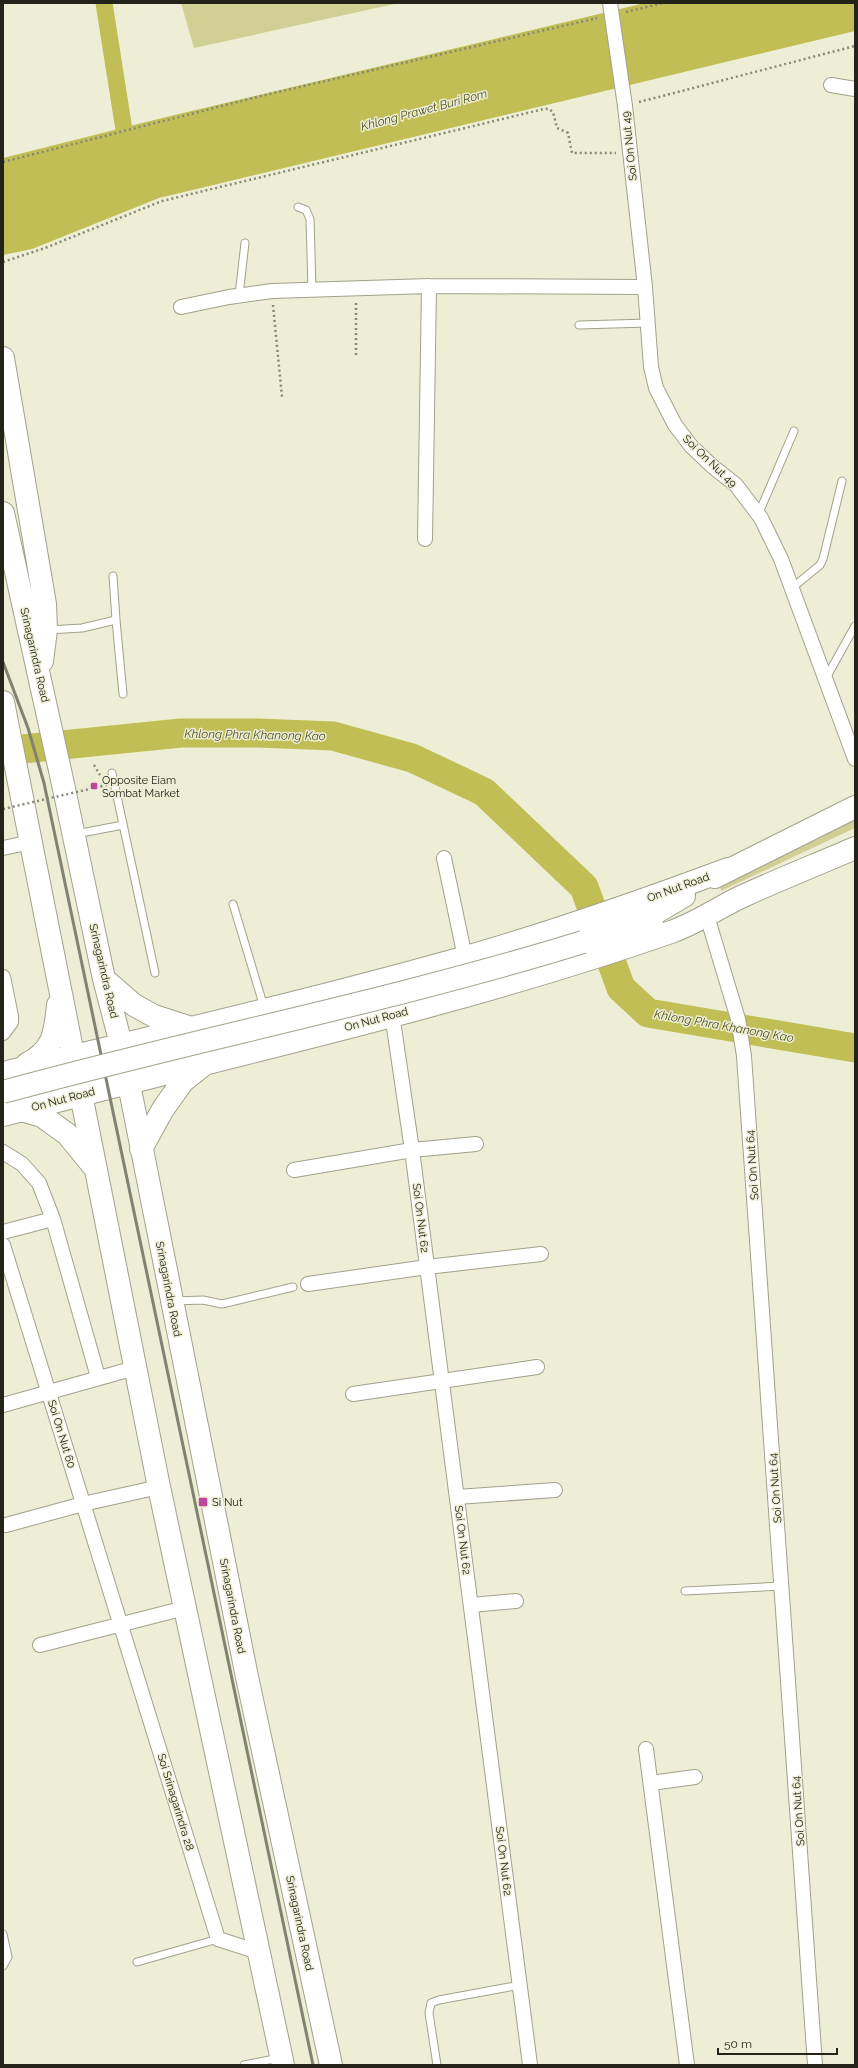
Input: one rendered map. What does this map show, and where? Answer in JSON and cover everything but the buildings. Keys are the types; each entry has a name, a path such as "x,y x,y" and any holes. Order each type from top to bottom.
{"main road":[{"path":"3,358 46,604 46,630 40,676"},
{"name":"Srinagarindra Road","path":"3,513 64,784 104,979 121,1044 247,1677 331,2065"},
{"path":"3,702 159,1487 283,2061"},
{"name":"On Nut Road","path":"638,923 728,869 855,807"},
{"name":"On Nut Road","path":"12,1112 205,1064 534,976 672,932 707,916 741,897 855,848"},
{"name":"On Nut Road","path":"8,1072 259,1011 465,957 519,941 661,894 728,869"},
{"name":"On Nut Road","path":"3,1092 423,988 538,956 638,923 741,897"},
{"path":"104,979 134,1005 154,1016 191,1028"},
{"path":"8,1072 39,1058 49,1046 55,1027 60,986"},
{"path":"259,1011 242,1025 240,1036 248,1045 262,1049"},
{"path":"141,1149 163,1109 183,1081 205,1064"},
{"path":"12,1112 42,1116 67,1134 95,1168"}],"street":[{"name":"Soi On Nut 49","path":"610,3 625,106 645,287 651,367 656,388 664,406 691,446 712,466 736,485 758,515 781,559 855,759"},
{"path":"831,85 855,89"},
{"path":"425,539 429,286"},
{"path":"181,306 239,295 272,291 429,286 645,287"},
{"path":"3,848 30,842"},
{"path":"444,858 465,957"},
{"name":"Soi On Nut 64","path":"707,916 738,1019 744,1056 815,2065"},
{"path":"3,977 11,1022 3,1033"},
{"name":"Soi On Nut 62","path":"392,1014 412,1150 530,2065"},
{"path":"294,1170 412,1150 476,1144"},
{"path":"3,1152 22,1164 39,1183 53,1219 98,1377"},
{"path":"3,1232 53,1219"},
{"name":"Soi On Nut 60","path":"3,1245 120,1623"},
{"path":"308,1284 427,1267 541,1254"},
{"path":"353,1394 537,1367"},
{"path":"3,1405 98,1377 135,1368"},
{"path":"6,1525 83,1504 159,1487"},
{"path":"457,1497 555,1490"},
{"path":"471,1605 516,1601"},
{"path":"40,1645 120,1623 185,1608"},
{"name":"Soi Srinagarindra 28","path":"120,1623 218,1939"},
{"path":"646,1749 687,2065"},
{"path":"650,1783 695,1777"},
{"path":"218,1939 259,1952"}],"lane":[{"path":"298,207 306,210 310,219 312,290"},
{"path":"239,295 245,243"},
{"path":"579,325 648,323"},
{"path":"758,515 794,431"},
{"path":"792,588 820,565 823,559 842,481"},
{"path":"113,576 124,694"},
{"path":"46,630 82,628 116,620"},
{"path":"825,678 855,626"},
{"path":"112,773 155,973"},
{"path":"74,835 123,825"},
{"path":"233,904 259,1011"},
{"path":"171,1301 203,1300 222,1304 293,1287"},
{"path":"685,1591 781,1586"},
{"path":"3,1934 8,1957 3,1966"},
{"path":"137,1962 218,1939"},
{"path":"437,2065 429,2013 431,2003 439,2000 520,1985"},
{"path":"244,2065 283,2061"}],"path":[{"path":"624,12 663,3"},
{"path":"3,162 261,96 601,17"},
{"path":"625,106 855,46"},
{"path":"3,262 45,248 162,200 544,109 549,109 553,112 557,128 568,133 572,153 630,152"},
{"path":"356,288 356,356"},
{"path":"272,291 282,397"},
{"path":"3,809 108,785"}],"shaded area":[{"path":"181,3 399,3 194,48"},
{"path":"855,819 855,828 721,891 720,886"}],"water":[{"name":"Khlong Prawet Buri Rom","path":"645,3 855,3 855,31 159,198 32,249 3,255 3,158 158,119"}],"waterway":[{"path":"104,3 127,149"},
{"name":"Khlong Phra Khanong Kao","path":"3,751 181,733 258,733 333,736 412,758 484,792 584,887 621,988 648,1013 855,1048"}],"railway":[{"path":"3,662 28,728 44,783 313,2065"}],"place":[{"name":"Opposite Eiam Sombat Market","path":"94,786"},
{"name":"Si Nut","path":"203,1502"}]}
